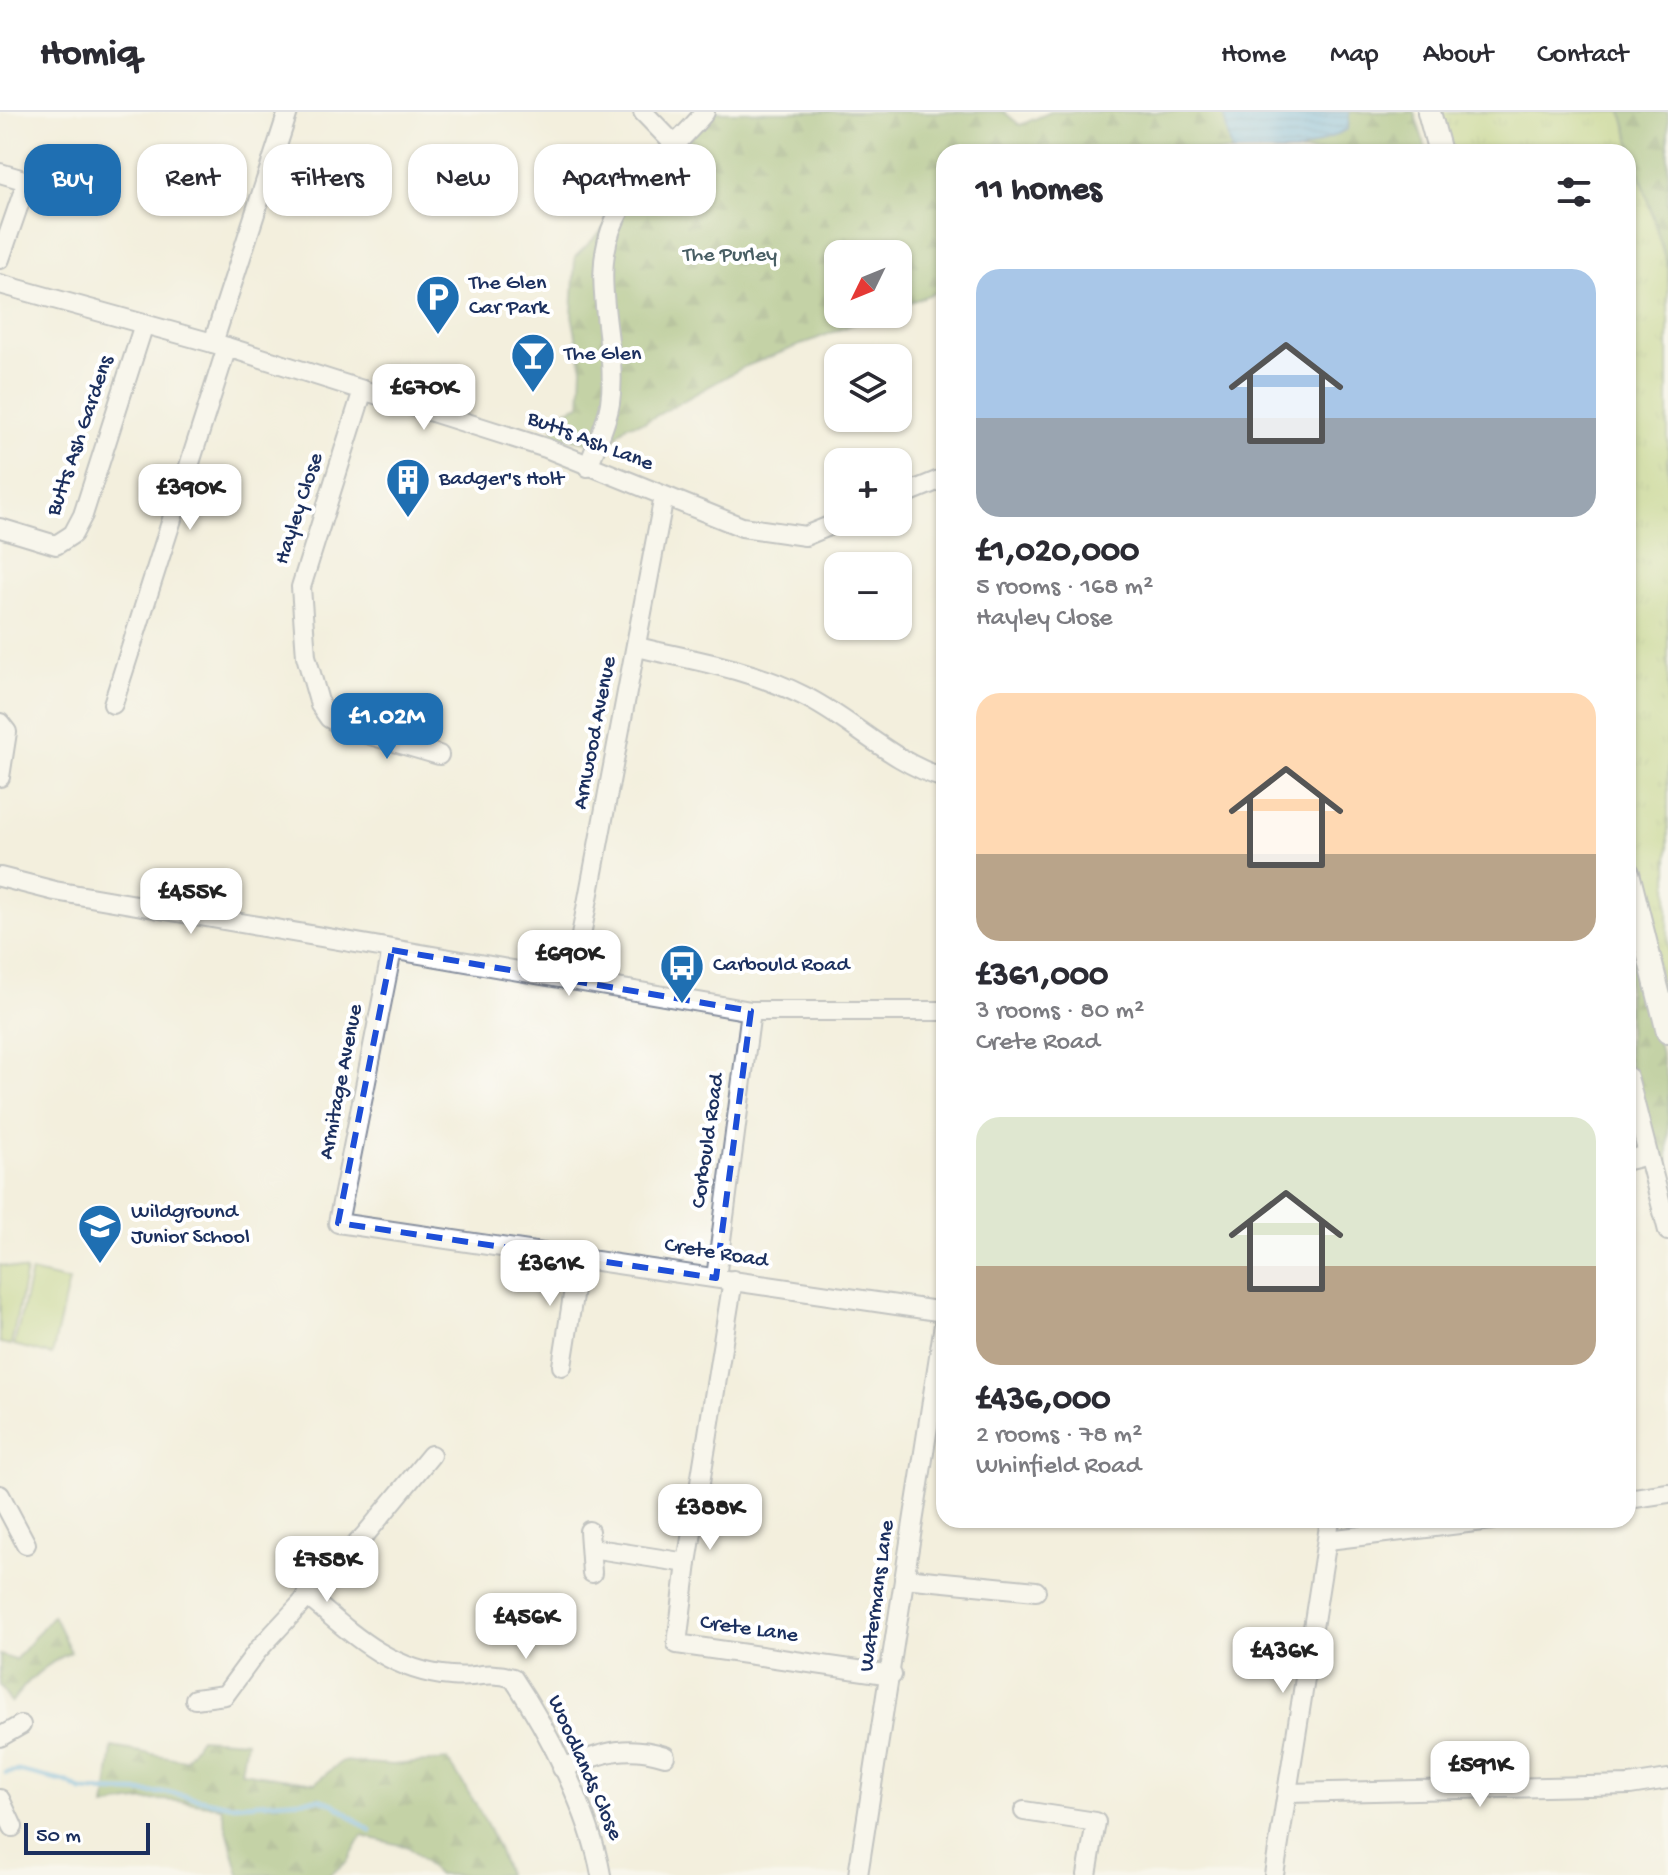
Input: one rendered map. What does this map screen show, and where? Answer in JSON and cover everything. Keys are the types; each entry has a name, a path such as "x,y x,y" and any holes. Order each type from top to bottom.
{"main road":[{"path":"1429,112 1438,144"},
{"path":"1636,905 1668,1032"}],"street":[{"path":"113,704 288,112"},
{"path":"643,112 674,144 705,112"},
{"path":"0,173 27,181 0,259"},
{"path":"588,467 610,404 609,332 602,287 607,245 618,216"},
{"name":"Butts Ash Lane","path":"0,284 220,345 546,448 742,527 805,536 824,528"},
{"name":"Butts Ash Gardens","path":"0,528 56,545 73,534 83,515 144,324"},
{"name":"Hayley Close","path":"363,390 301,587 306,656 320,705 329,718 346,728 439,755"},
{"path":"912,491 936,481"},
{"name":"Arnwood Avenue","path":"573,978 664,496"},
{"path":"637,647 750,672 805,696 913,768 936,775"},
{"path":"0,723 7,732 0,777"},
{"path":"0,877 55,891 751,1011 936,1011"},
{"name":"Armitage Avenue","path":"338,1223 392,950"},
{"name":"Corbould Road","path":"724,1279 751,1011"},
{"path":"1636,1108 1668,1231"},
{"path":"1636,1158 1648,1155"},
{"name":"Crete Road","path":"338,1223 936,1311"},
{"path":"562,1366 579,1257"},
{"name":"Crete Lane","path":"724,1279 677,1644 892,1675"},
{"name":"Watermans Lane","path":"858,1875 892,1675 936,1375"},
{"path":"195,1699 225,1695 258,1650 365,1535 431,1455"},
{"path":"1636,1498 1668,1493"},
{"path":"0,1495 26,1544"},
{"path":"1274,1875 1329,1528"},
{"path":"1328,1540 1426,1528"},
{"path":"592,1573 590,1539 687,1563"},
{"path":"904,1578 1036,1591"},
{"name":"Woodlands Close","path":"306,1595 356,1639 390,1660 422,1672 455,1677 491,1672 513,1678 533,1706 562,1768 597,1854 601,1875"},
{"path":"0,1737 21,1725"},
{"path":"562,1768 610,1751 640,1748 665,1756"},
{"path":"1288,1793 1630,1785 1668,1779"},
{"path":"0,1799 13,1827"},
{"path":"1024,1811 1096,1822 1087,1875"}],"highlighted area":[{"path":"392,950 751,1011 716,1278 338,1223"}],"green space":[{"name":"The Purley","path":"712,112 1004,112 1020,125 1051,112 1414,112 1424,144 936,144 936,292 912,302 912,240 824,240 824,328 844,328 744,367 645,422 627,425 608,446 555,436 551,416 580,405 582,368 572,315 575,257 617,216 716,216 716,144 684,144"},
{"path":"1436,112 1622,112 1631,144 1445,144"},
{"path":"1622,112 1668,112 1668,268 1636,159 1636,144 1631,144"},
{"path":"1636,159 1668,268 1668,1008 1636,883"},
{"path":"1636,952 1668,1082 1668,1201 1636,1086"},
{"path":"0,1265 26,1271 11,1345 0,1343"},
{"path":"31,1272 69,1281 52,1355 14,1345"},
{"path":"53,1615 71,1652 38,1673 11,1703 0,1685 0,1655 15,1660"},
{"path":"200,1738 246,1741 241,1772 315,1783 342,1761 392,1765 448,1760 489,1830 507,1875 438,1875 408,1847 362,1836 347,1862 329,1875 239,1875 221,1807 163,1800 134,1801 105,1807 112,1747 185,1760"}],"water":[{"path":"1223,112 1349,112 1348,129 1316,144 1230,144"}],"waterway":[{"path":"6,1773 18,1771 66,1782 82,1791 171,1793 230,1805 319,1799 334,1804 371,1831"}],"place":[{"name":"The Glen Car Park","path":"438,336"},
{"name":"The Glen","path":"533,394"},
{"name":"Badger's Holt","path":"408,519"},
{"name":"Carbould Road","path":"682,1005"},
{"name":"Wildground Junior School","path":"100,1265"}]}
